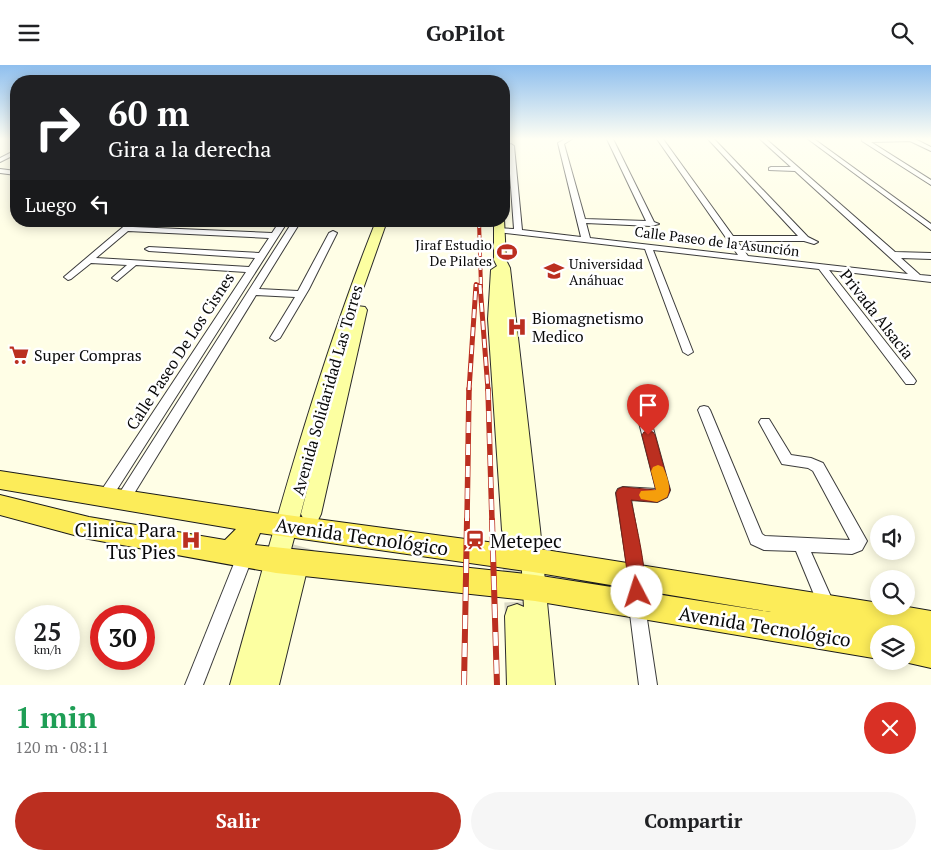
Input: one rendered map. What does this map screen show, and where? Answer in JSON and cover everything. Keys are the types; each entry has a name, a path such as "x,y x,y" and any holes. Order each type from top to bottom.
{"main road":[{"name":"Avenida Solidaridad Las Torres","path":"266,685 286,565 287,526 356,288 378,227"},
{"path":"500,227 500,260 496,281 495,319 513,530"},
{"name":"Avenida Solidaridad Las Torres","path":"311,514 372,262 374,242"},
{"path":"500,260 504,268 507,293 533,560 542,685"},
{"name":"Avenida Tecnológico","path":"0,480 113,500 533,560 931,625"},
{"path":"30,512 51,488"},
{"name":"Avenida Tecnológico","path":"0,505 89,528 237,554 286,565 535,588 870,644"},
{"path":"237,554 250,530 248,520"},
{"name":"Avenida Solidaridad Las Torres","path":"244,685 286,565"},
{"path":"517,616 520,685"},
{"path":"915,650 931,653"}],"street":[{"path":"513,168 518,232"},
{"path":"568,168 586,239"},
{"path":"582,221 654,224 625,168"},
{"path":"680,168 745,258"},
{"path":"738,168 805,239"},
{"path":"850,168 931,228"},
{"path":"908,168 931,183"},
{"path":"771,169 797,169 917,277"},
{"path":"68,277 128,227"},
{"path":"144,227 274,236"},
{"name":"Calle Paseo De Los Cisnes","path":"113,500 143,438 280,227"},
{"name":"Calle Paseo De Los Cisnes","path":"113,500 161,439 292,227"},
{"name":"Calle Paseo de la Asunción","path":"503,227 518,232 931,279"},
{"path":"275,338 333,233"},
{"path":"730,238 805,239 814,242"},
{"path":"648,247 688,352"},
{"path":"149,249 262,256"},
{"path":"894,255 931,256"},
{"path":"89,259 252,270"},
{"path":"117,278 134,263"},
{"name":"Privada Alsacia","path":"821,266 910,381"},
{"path":"252,292 301,293"},
{"path":"639,399 663,490 657,496 623,493 636,578 637,605 648,685"},
{"path":"704,410 756,539 764,543 852,547 857,545 859,541 818,467 814,464 787,460 765,422"},
{"path":"143,438 161,439"},
{"path":"800,544 828,607"},
{"path":"194,685 237,554"}],"tunnel":[{"path":"296,570 310,520"},
{"path":"513,530 517,616"}],"railway":[{"path":"479,227 481,287"},
{"path":"469,390 476,285"},
{"path":"480,285 488,390"},
{"path":"467,521 469,389"},
{"path":"488,389 492,521"},
{"path":"464,685 467,520"},
{"path":"492,520 497,685"}],"slow traffic":[{"path":"646,495 657,496 662,493 663,490 658,471"}],"place":[{"name":"Jiraf Estudio De Pilates","path":"507,252"},
{"name":"Universidad Anáhuac","path":"554,271"},
{"name":"Biomagnetismo Medico","path":"517,327"},
{"name":"Super Compras","path":"19,355"},
{"name":"Clinica Para Tus Pies","path":"191,540"},
{"name":"Metepec","path":"475,540"}],"route":[{"path":"637,592 623,493 657,496 662,493 663,490 648,435"}]}
